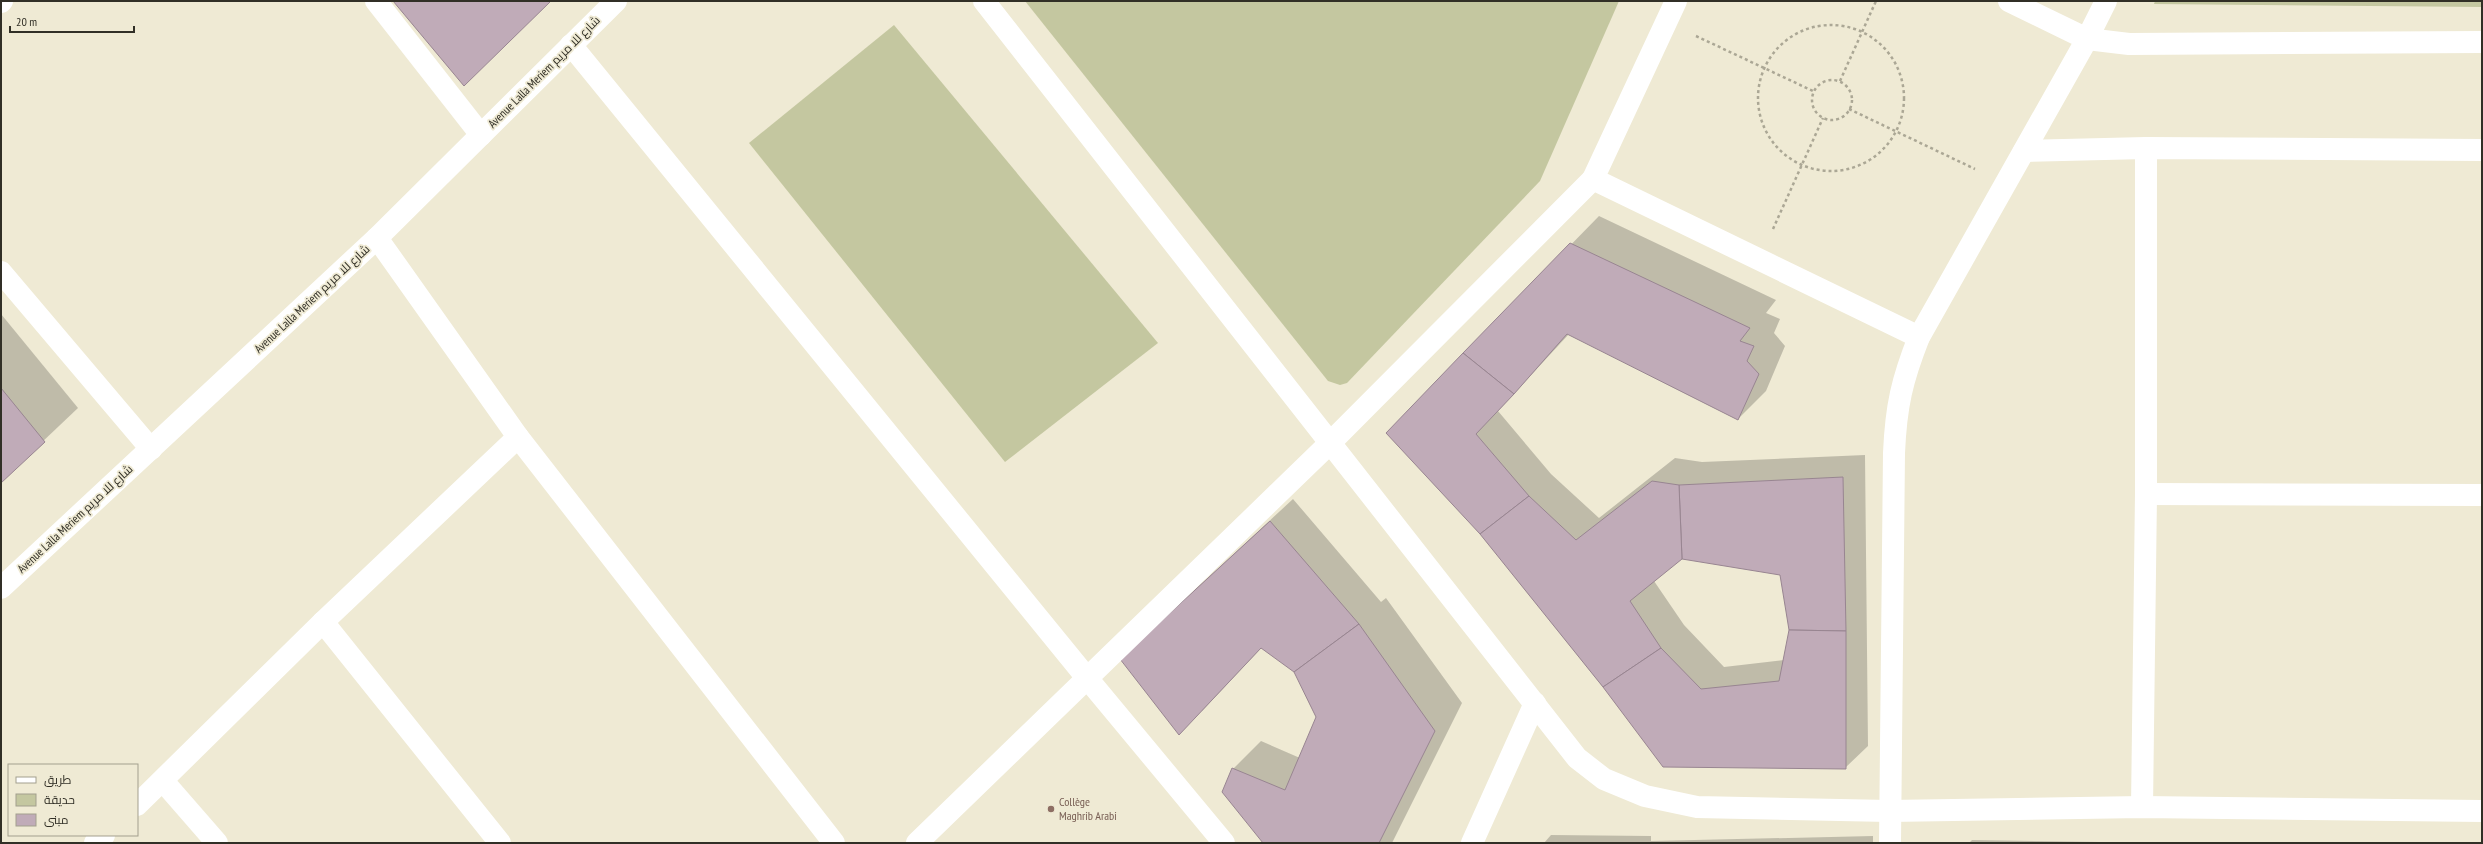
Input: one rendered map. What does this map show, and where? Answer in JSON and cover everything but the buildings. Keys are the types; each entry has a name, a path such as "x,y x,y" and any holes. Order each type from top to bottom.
{"street":[{"path":"376,1 481,135"},
{"name":"Avenue Lalla Meriem شارع للا مريم","path":"1,588 377,238 616,1"},
{"path":"984,1 1577,758 1604,779 1645,796 1697,807 1889,811 2142,807 2482,810"},
{"path":"917,843 1330,443 1593,179 1676,1"},
{"path":"2009,1 2088,39 2129,44 2176,46 2482,42"},
{"path":"1890,843 1889,811 1896,412 1904,375 1919,337 2088,39 2106,1"},
{"path":"571,45 1087,678 1224,843"},
{"path":"2024,151 2146,148 2482,150"},
{"path":"2142,807 2146,494 2146,148"},
{"path":"1593,179 1919,337"},
{"path":"377,238 518,437 834,843"},
{"path":"1,272 151,449"},
{"path":"138,804 164,781 323,622 518,437"},
{"path":"2146,494 2482,495"},
{"path":"323,622 500,843"},
{"path":"1472,843 1535,703"},
{"path":"164,781 217,843"},
{"path":"95,843 103,836"}],"path":[{"path":"1840,81 1876,1"},
{"path":"1667,22 1813,91"},
{"path":"1825,25 1844,26 1862,32 1876,41 1888,52 1896,66 1902,82 1904,99 1897,131 1886,147 1873,159 1856,167 1838,171 1819,171 1802,165 1787,157 1776,146 1762,122 1758,101 1760,84 1765,68 1775,52 1789,39 1806,30 1825,25"},
{"path":"1824,81 1840,81 1846,86 1850,93 1850,109 1845,115 1838,119 1823,118 1813,107 1813,91 1824,81"},
{"path":"1850,109 2006,184"},
{"path":"1758,260 1823,118"}],"green space":[{"path":"1025,1 1619,1 1540,181 1347,383 1340,385 1328,381"},
{"path":"2155,1 2482,1 2482,7 2154,4"},
{"path":"894,25 1158,343 1005,462 749,143"}],"place":[{"name":"Collège Maghrib Arabi","path":"1051,809"}]}
